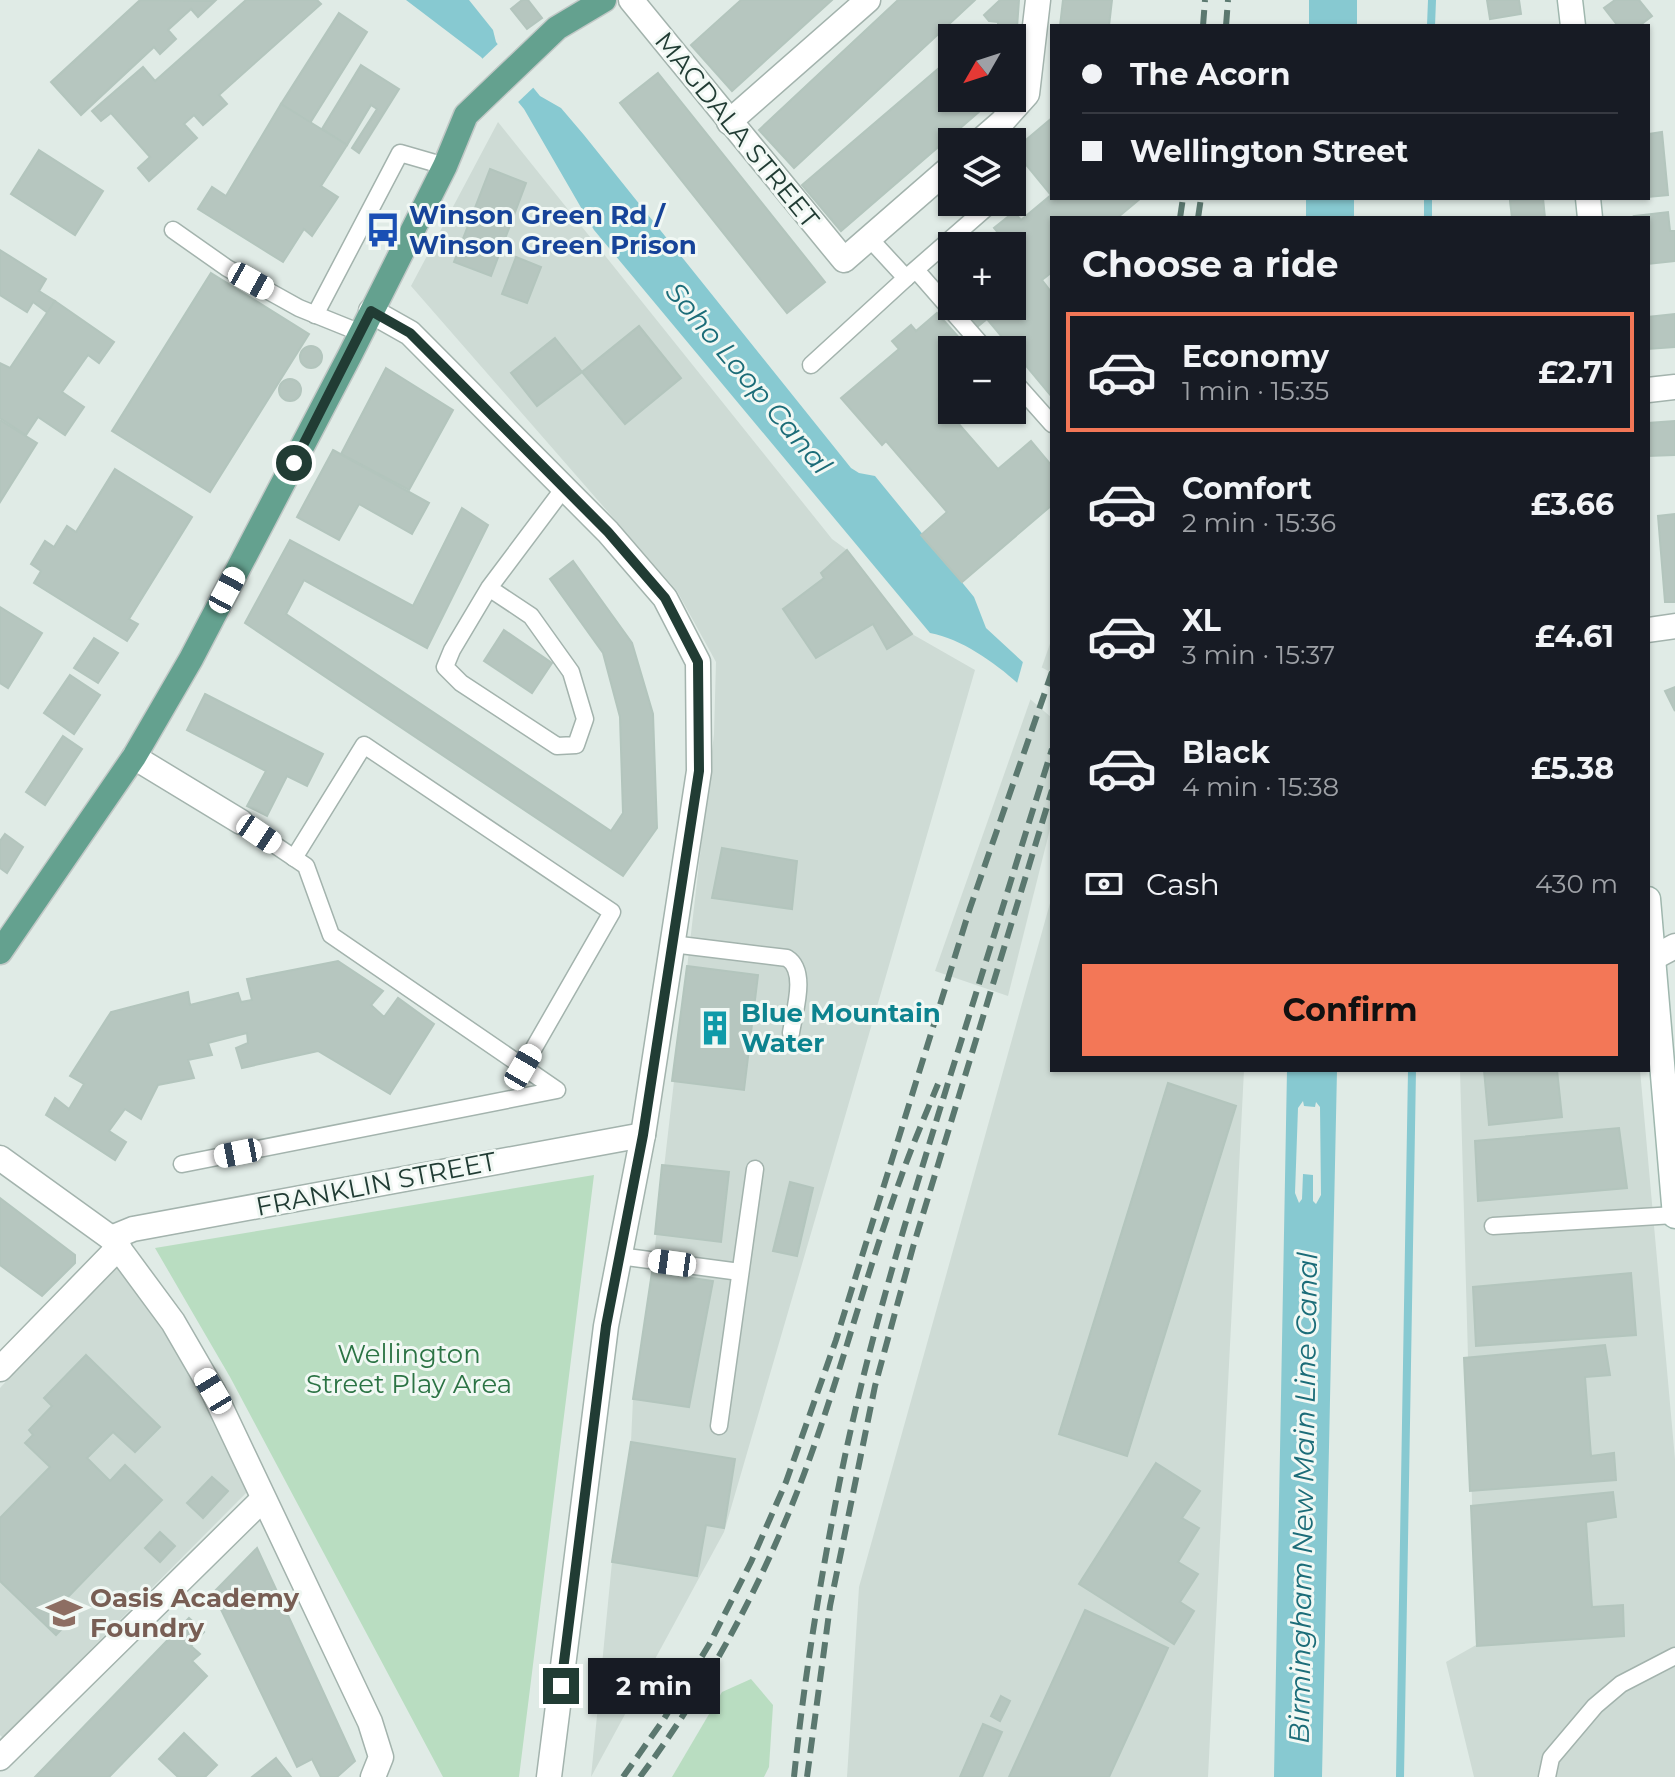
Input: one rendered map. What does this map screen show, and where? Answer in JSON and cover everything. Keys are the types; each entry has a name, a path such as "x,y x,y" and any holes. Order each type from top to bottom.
{"main road":[{"path":"0,952 134,757 191,659 361,333 445,166 466,115 557,28 604,0"}],"street":[{"name":"MAGDALA STREET","path":"631,0 844,260 869,238"},
{"path":"729,122 868,0"},
{"path":"995,128 1027,94 1038,0"},
{"path":"1570,0 1573,24"},
{"path":"869,238 938,178"},
{"path":"371,311 410,333 608,532 665,598 698,662 699,771 643,1135 606,1326 549,1777"},
{"path":"1650,390 1675,387"},
{"path":"1650,630 1675,626"},
{"path":"134,757 241,822"},
{"path":"1650,923 1675,1216"},
{"path":"1653,958 1675,946"},
{"name":"FRANKLIN STREET","path":"115,1242 133,1229 643,1135"},
{"path":"0,1158 115,1242 173,1322 213,1391 370,1722 377,1767"},
{"path":"0,1369 115,1242"},
{"path":"0,1758 263,1499"}],"lane":[{"path":"315,315 400,153 445,166"},
{"path":"811,365 977,216"},
{"path":"173,230 227,268 299,308 361,333"},
{"path":"869,238 911,274 972,336"},
{"path":"1026,395 1050,422"},
{"path":"489,588 531,616 571,672 585,719 576,745 557,746 461,683 445,667 489,588 564,488"},
{"path":"294,858 364,745 612,912 523,1067"},
{"path":"182,1164 557,1090 331,935 306,866 241,822"},
{"path":"672,944 787,958 795,963 798,973 791,1033"},
{"path":"719,1426 755,1169"},
{"path":"1493,1226 1675,1216"},
{"path":"619,1256 740,1272"},
{"path":"1547,1777 1551,1758 1595,1706 1621,1684 1675,1656"}],"shaded area":[{"path":"498,122 832,539 847,550 912,634 975,670 724,1532 591,1777 612,1562 631,1442 633,1399 652,1272 714,734 716,662 677,591 411,286"},
{"path":"1050,644 1050,829 1008,996 935,971"},
{"path":"1050,903 1050,1072 1244,1072 1208,1777 847,1777 859,1587"},
{"path":"1460,1072 1640,1072 1675,1459 1675,1777 1474,1777 1446,1662 1476,1645"},
{"name":"Oasis Academy Foundry","path":"116,1262 205,1393 248,1491 3,1738 0,1735 0,1388"}],"green space":[{"name":"Wellington Street Play Area","path":"594,1175 519,1777 443,1777 230,1377 155,1248"},
{"path":"751,1679 773,1705 769,1767 764,1777 672,1777 722,1692"}],"water":[{"name":"Soho Loop Canal","path":"406,0 469,0 493,30 496,42 540,96 561,108 584,135 851,468 875,476 974,597 986,628 1025,664 1022,687 979,654 955,641 930,633 594,230 524,109 481,57"},
{"path":"1309,0 1357,0 1357,24 1309,24"},
{"path":"1306,200 1354,200 1354,216 1306,216"},
{"name":"Birmingham New Main Line Canal","path":"1287,1072 1337,1072 1322,1777 1274,1777","holes":["1303,1101 1304,1106 1315,1107 1316,1102 1320,1107 1321,1195 1316,1204 1313,1201 1313,1175 1303,1174 1302,1199 1299,1203 1295,1193 1298,1108"]}],"pier":[{"path":"501,41 536,85 515,105 480,61"},
{"path":"1024,658 1050,672 1050,716 1016,687"}],"building":[{"path":"140,0 215,1 198,17 191,9 168,30 176,39 160,54 154,47 81,115 51,82"},
{"path":"246,0 317,0 321,4 219,95 227,104 203,125 194,115 184,124 197,138 149,181 138,168 150,157 111,113 101,121 92,111 143,67 155,81"},
{"path":"522,0 528,0 542,18 527,29 511,9"},
{"path":"741,0 832,0 732,91 691,45"},
{"path":"898,0 975,0 949,24 938,24 938,34 794,168 759,130"},
{"path":"1000,0 1019,0 1017,24 998,24 984,15"},
{"path":"1063,0 1112,0 1109,24 1060,24"},
{"path":"1487,0 1519,0 1521,14 1490,19"},
{"path":"1615,0 1639,0 1652,16 1642,24 1616,24 1604,8"},
{"path":"339,13 367,32 310,123 281,104"},
{"path":"361,65 399,89 359,153 352,148 377,109 371,105 347,145 322,129"},
{"path":"938,69 938,112 979,112 960,128 938,128 938,147 841,231 802,185"},
{"path":"658,73 825,282 787,313 620,103"},
{"path":"281,104 347,145 321,186 338,197 312,236 304,229 283,262 198,209 212,187 226,196"},
{"path":"1050,120 1050,194 1026,165 1026,140"},
{"path":"1662,132 1668,195 1650,197 1650,134"},
{"path":"39,150 103,191 75,235 11,194"},
{"path":"490,169 526,183 491,276 454,262"},
{"path":"1050,196 1050,200 1139,200 1119,216 1050,216 1050,274 1042,280 1050,290 1050,395 1026,366 1026,336 1001,336 988,320 1026,320 1026,232 997,232 994,228 1009,216 1018,216 1021,220"},
{"path":"1543,200 1545,216 1512,216 1510,201"},
{"path":"1668,212 1670,231 1675,231 1675,261 1650,264 1650,216 1634,216"},
{"path":"0,250 46,279 39,291 55,301 48,313 33,302 27,312 0,295"},
{"path":"516,257 541,267 527,303 502,294"},
{"path":"211,273 309,334 210,492 112,431"},
{"path":"55,301 114,342 99,363 88,355 62,392 84,407 65,435 38,417 26,435 0,418 0,363 10,368"},
{"path":"937,313 938,320 943,320 958,336 938,336 938,424 959,424 998,469 1031,441 1050,464 1050,507 962,582 921,535 947,512 886,441 882,445 841,398 899,349 892,341 911,325 916,331"},
{"path":"1675,314 1675,347 1650,349 1650,317"},
{"path":"971,320 986,320 977,327"},
{"path":"639,326 681,378 625,424 582,372"},
{"path":"555,338 582,372 537,406 511,373"},
{"path":"311,346 319,349 322,357 319,365 311,368 303,365 300,357 303,349"},
{"path":"386,368 453,410 409,490 341,454"},
{"path":"290,379 298,382 301,390 298,398 290,401 282,398 279,390 282,382"},
{"path":"0,420 37,443 0,502"},
{"path":"1675,421 1675,455 1650,456 1650,423"},
{"path":"333,450 429,503 412,534 359,504 339,540 297,517"},
{"path":"115,469 192,517 129,619 138,624 127,641 34,583 41,571 31,564 45,541 54,547 67,526 76,532"},
{"path":"462,508 488,525 427,648 304,580 286,614 611,831 623,813 620,717 603,653 550,579 573,561 632,643 653,714 657,828 623,876 245,623 290,540 413,606"},
{"path":"1675,514 1675,602 1665,602 1658,516"},
{"path":"847,550 912,634 887,649 873,624 816,658 783,609 824,578 821,573"},
{"path":"0,607 42,633 8,688 0,683"},
{"path":"504,630 552,663 532,693 484,661"},
{"path":"94,638 118,653 98,683 74,668"},
{"path":"70,675 100,695 74,734 44,713"},
{"path":"1675,687 1675,711 1665,691"},
{"path":"205,694 323,754 307,786 287,776 267,816 247,806 266,771 187,730"},
{"path":"63,736 82,749 45,805 26,792"},
{"path":"5,834 23,847 7,873 0,868 0,841"},
{"path":"722,848 797,861 792,909 712,898"},
{"path":"338,961 383,991 371,1005 384,1017 398,998 434,1024 390,1094 318,1051 242,1068 236,1048 248,1043 247,1033 208,1043 212,1055 188,1060 194,1078 158,1085 141,1119 125,1109 109,1131 126,1142 115,1160 46,1115 55,1098 69,1109 84,1084 70,1076 111,1012 188,992 190,1005 238,993 241,1002 252,1000 247,979"},
{"name":"Blue Mountain Water","path":"687,966 758,975 744,1090 672,1081"},
{"path":"1484,1072 1557,1072 1562,1117 1489,1125"},
{"path":"1168,1083 1236,1106 1127,1456 1059,1434"},
{"path":"1619,1128 1627,1188 1478,1201 1475,1141"},
{"path":"662,1165 729,1172 721,1242 655,1234"},
{"path":"790,1182 813,1188 797,1256 773,1251"},
{"path":"0,1198 75,1255 75,1263 42,1296 0,1265"},
{"path":"652,1272 713,1281 689,1407 633,1399"},
{"path":"1631,1273 1636,1335 1476,1346 1473,1287"},
{"path":"1605,1345 1610,1375 1585,1377 1591,1456 1614,1453 1616,1480 1470,1491 1464,1358"},
{"path":"86,1355 160,1427 135,1452 113,1432 87,1458 110,1481 125,1465 162,1500 67,1598 80,1610 56,1635 0,1581 0,1518 50,1467 25,1443 33,1435 29,1430 52,1406 44,1398"},
{"path":"631,1442 735,1459 724,1528 706,1525 697,1576 612,1562"},
{"path":"1156,1463 1200,1491 1182,1518 1199,1528 1178,1562 1198,1574 1180,1602 1194,1611 1174,1644 1079,1584"},
{"path":"212,1477 228,1491 203,1518 187,1503"},
{"path":"1613,1492 1616,1517 1586,1522 1592,1607 1623,1605 1624,1636 1477,1646 1471,1506"},
{"path":"160,1532 175,1546 160,1562 145,1548"},
{"path":"257,1548 355,1761 337,1777 321,1777 312,1759 297,1767 213,1593"},
{"path":"1085,1610 1168,1648 1109,1777 1009,1777"},
{"path":"189,1618 204,1632 191,1646 200,1654 192,1661 207,1676 109,1777 35,1777"},
{"path":"1001,1696 1010,1701 1000,1721 991,1716"},
{"path":"983,1724 1002,1732 982,1777 960,1777"},
{"path":"184,1733 217,1765 205,1777 178,1777 159,1759"},
{"path":"276,1758 291,1777 252,1777"}],"waterway":[{"path":"1431,24 1432,0"},
{"path":"1428,200 1428,216"},
{"path":"1400,1777 1412,1072"}],"railway":[{"path":"1203,24 1205,0"},
{"path":"1226,24 1228,0"},
{"path":"1180,216 1183,200"},
{"path":"1198,216 1201,200"},
{"path":"623,1777 664,1719 710,1643 751,1562 786,1482 836,1340 970,908 1050,678"},
{"path":"794,1777 819,1594 862,1384 917,1183 1050,755"},
{"path":"807,1777 830,1606 875,1386 913,1247 1050,797"},
{"path":"640,1777 712,1669 771,1554 804,1474 900,1180 938,1084"}],"place":[{"name":"Winson Green Rd / Winson Green Prison","path":"383,230"},
{"name":"Blue Mountain Water","path":"715,1028"},
{"name":"Oasis Academy Foundry","path":"64,1613"}],"route":[{"path":"294,463 371,311 410,333 608,532 665,598 698,662 699,771 643,1135 606,1326 561,1686"}]}
